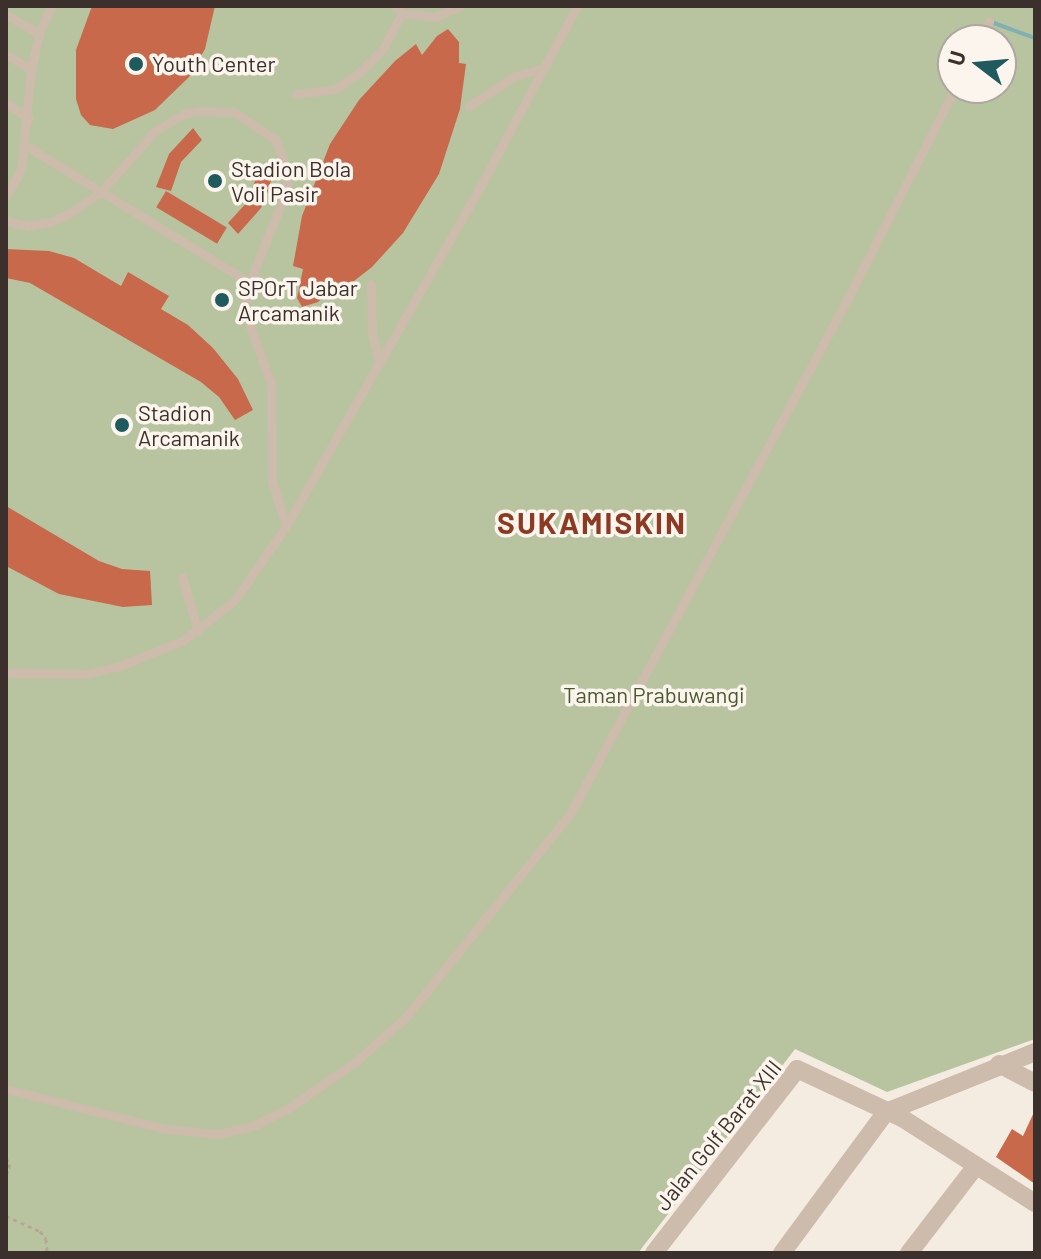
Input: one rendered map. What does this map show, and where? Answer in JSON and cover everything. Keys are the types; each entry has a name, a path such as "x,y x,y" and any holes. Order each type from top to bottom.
{"street":[{"path":"782,1253 886,1112 1035,1052"},
{"path":"999,1064 1035,1083"},
{"name":"Jalan Golf Barat XIII","path":"661,1252 795,1070 800,1069 886,1112 1035,1203"},
{"path":"909,1253 976,1166"}],"lane":[{"path":"6,196 21,170 31,69 39,33 51,6"},
{"path":"296,94 335,89 359,73 383,49 398,10 437,17 460,6"},
{"path":"6,673 42,676 87,674 160,653 198,631 235,600 286,526 577,6"},
{"path":"6,15 39,33"},
{"path":"6,55 31,69"},
{"path":"469,106 515,76 544,68"},
{"path":"6,103 28,118"},
{"path":"6,1089 161,1128 217,1134 251,1127 289,1108 354,1063 406,1017 570,814 847,300 947,104"},
{"path":"6,221 28,226 50,222 101,192 138,148 170,120 198,111 234,112 276,140 288,174 282,207 250,283 244,309 271,384 272,481 286,526"},
{"path":"25,145 250,283"},
{"path":"371,284 372,332 379,363"},
{"path":"182,577 198,631"}],"path":[{"path":"6,1158 10,1164 6,1176"},
{"path":"6,1216 40,1231 46,1239 47,1253"}],"green space":[{"name":"Taman Prabuwangi","path":"6,6 1035,6 1035,1039 887,1092 795,1049 638,1253 6,1253"}],"building":[{"name":"Youth Center","path":"92,6 215,6 205,49 189,77 155,110 113,129 90,125 81,115 76,99 76,50"},
{"path":"448,29 459,42 459,63 466,64 460,109 439,174 403,233 372,267 336,295 332,289 318,302 302,307 297,298 303,269 293,266 302,216 330,144 359,100 395,61 416,44 422,55 437,36"},
{"path":"193,128 202,140 181,162 171,191 156,187 169,154"},
{"path":"258,171 273,174 268,191 261,208 238,234 228,223 249,200"},
{"path":"166,191 227,228 217,244 156,207"},
{"path":"6,249 49,251 74,258 121,286 128,272 169,296 161,309 188,325 213,348 238,379 253,410 235,420 219,397 201,382 30,283 6,278"},
{"path":"6,506 99,561 122,569 150,571 152,605 123,607 59,594 6,566"},
{"path":"1035,1110 1035,1184 996,1157 1012,1129 1023,1136"}],"waterway":[{"path":"991,22 1035,38"}],"place":[{"name":"Youth Center","path":"136,64"},
{"name":"Stadion Bola Voli Pasir","path":"215,181"},
{"name":"SPOrT Jabar Arcamanik","path":"222,300"},
{"name":"Stadion Arcamanik","path":"122,425"}],"district":[{"name":"SUKAMISKIN","path":"592,522"}]}
